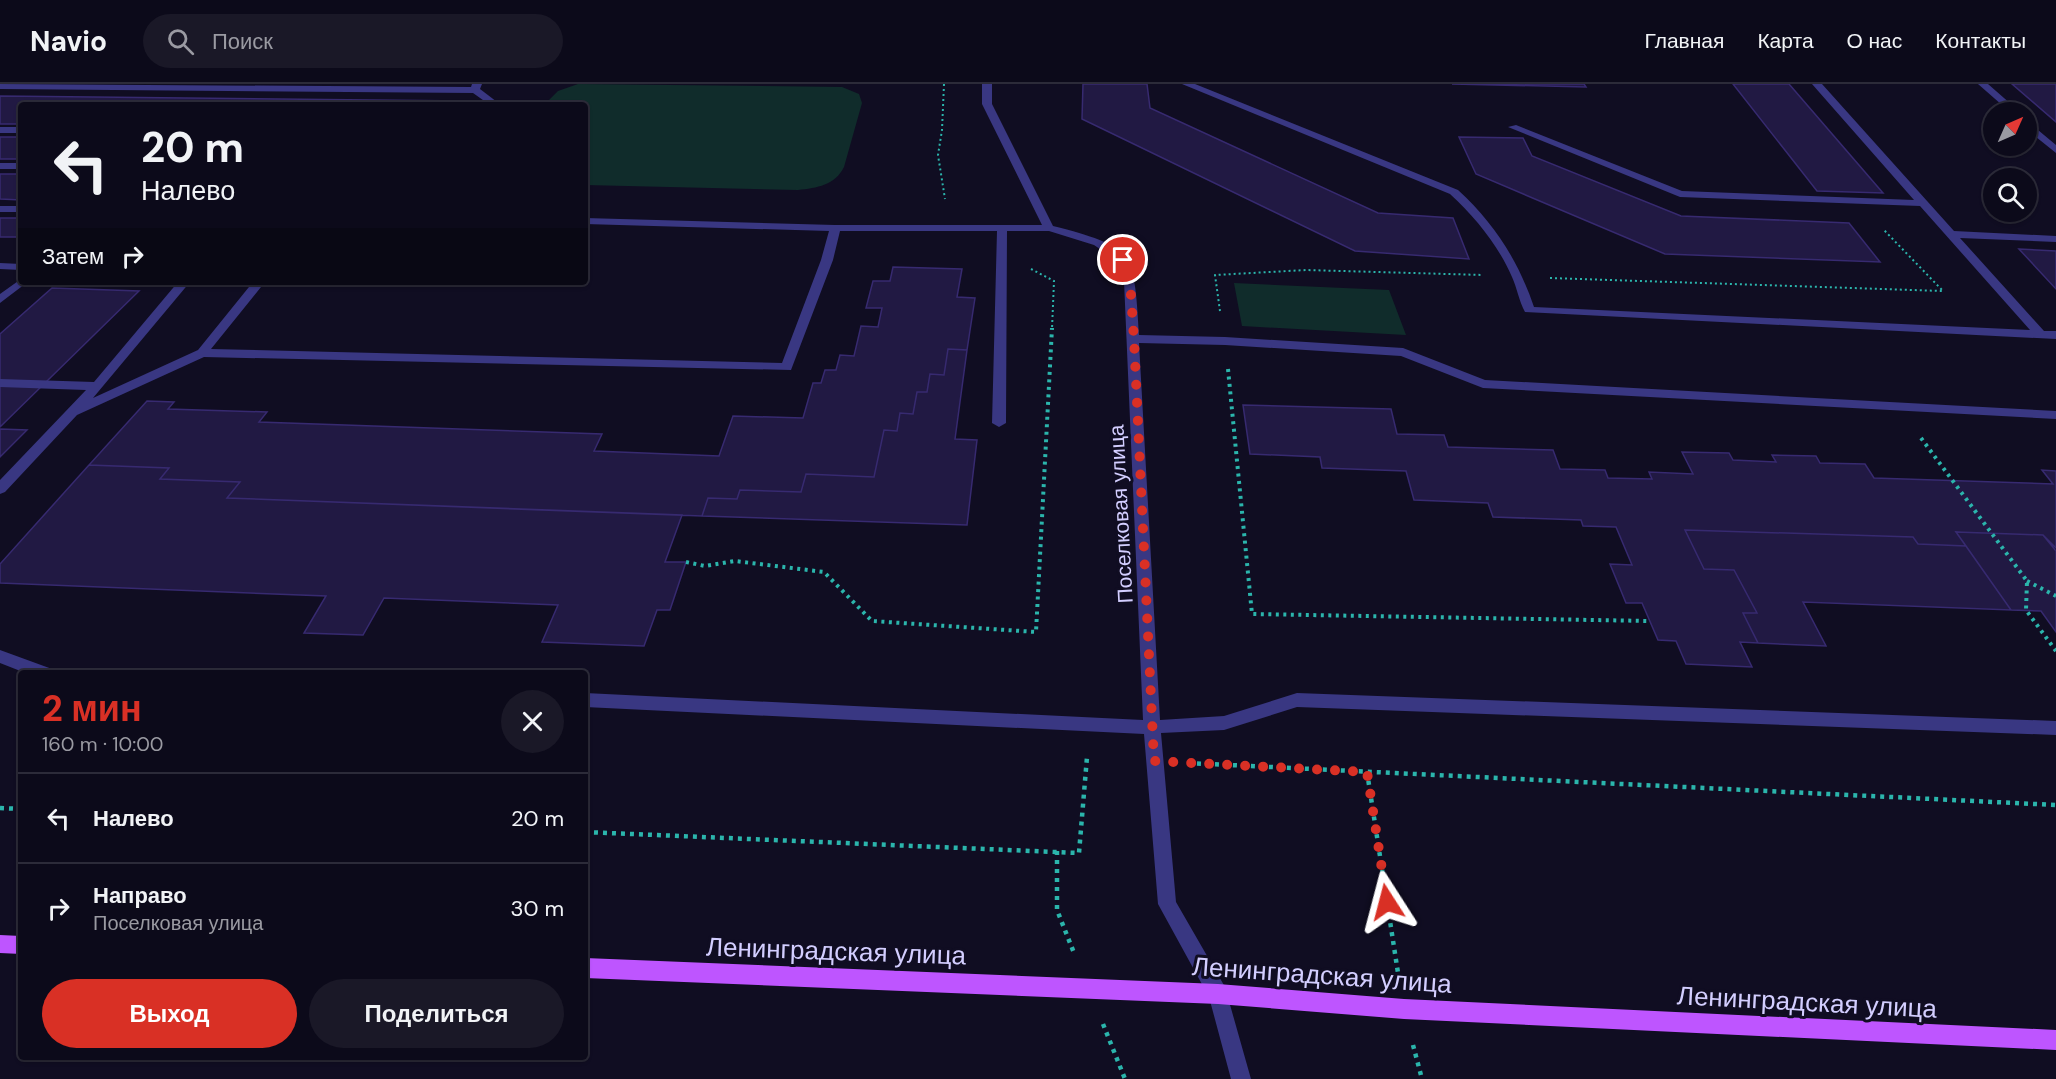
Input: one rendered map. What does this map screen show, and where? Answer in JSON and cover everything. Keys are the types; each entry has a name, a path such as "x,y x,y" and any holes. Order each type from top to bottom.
{"main road":[{"path":"0,944 18,945"},
{"name":"Ленинградская улица","path":"588,968 1218,994 1404,1009 2056,1040"}],"street":[{"path":"588,221 835,228 950,226 1049,228 987,104 987,84"},
{"path":"1187,84 1454,192 1477,213 1497,240 1518,277 1529,310 2056,335"},
{"path":"1817,84 2040,334"},
{"path":"1983,84 2003,102"},
{"path":"0,86 476,87 492,102"},
{"path":"1513,127 1680,195 1922,203"},
{"path":"0,130 18,130"},
{"path":"2037,133 2056,150"},
{"path":"0,166 18,166"},
{"path":"0,209 18,209"},
{"path":"999,423 1002,227"},
{"path":"73,411 202,353 787,367 827,260 835,228"},
{"name":"Поселковая улица","path":"1049,228 1089,241 1123,260 1130,281 1154,761 1167,904 1218,994 1241,1079"},
{"path":"1949,234 2056,239"},
{"path":"0,266 18,267"},
{"path":"0,300 18,285"},
{"path":"0,489 97,386 181,285"},
{"path":"202,353 257,285"},
{"path":"1134,339 1225,341 1403,352 1483,384 2056,415"},
{"path":"0,383 97,386"},
{"path":"0,656 36,670"},
{"path":"588,700 1152,727 1224,723 1297,700 2056,728"}],"path":[{"path":"944,84 942,130 938,155 950,226"},
{"path":"1650,621 1252,614 1225,341 1215,275 1306,270 1943,291 1856,201"},
{"path":"686,562 705,566 735,561 824,572 872,621 1036,632 1054,281 1002,253"},
{"path":"1896,407 2027,581 2056,596"},
{"path":"2027,581 2026,610 2056,651"},
{"path":"588,832 1078,853 1086,757 1097,757"},
{"path":"1154,761 2056,805"},
{"path":"1367,772 1404,1009 1422,1079"},
{"path":"0,808 18,809"}],"green space":[{"path":"578,84 842,87 859,94 862,103 844,167 836,178 819,187 798,190 588,185 588,102 547,102 558,91"},
{"path":"1234,283 1389,290 1406,335 1242,326"}],"building":[{"path":"1083,84 1147,84 1150,108 1378,213 1453,218 1469,259 1355,251 1082,119"},
{"path":"1452,84 1584,84 1586,87"},
{"path":"1733,84 1789,84 1883,193 1817,191"},
{"path":"2012,84 2056,84 2056,122 2037,106 2037,102 2033,102"},
{"path":"0,96 465,101 18,102 18,124 0,124"},
{"path":"0,137 18,137 18,159 0,159"},
{"path":"1459,137 1523,138 1532,156 1681,216 1849,223 1880,262 1665,254 1476,174"},
{"path":"0,174 18,174 18,200 0,199"},
{"path":"0,218 18,218 18,237 0,237"},
{"path":"2019,249 2056,251 2056,289"},
{"path":"893,267 962,269 957,297 975,298 967,350 948,349 944,375 930,374 927,392 917,392 913,414 900,413 897,431 884,430 874,477 806,474 801,492 740,490 737,499 708,498 702,516 227,498 240,482 160,479 169,468 89,465 147,401 174,402 168,409 267,412 259,422 602,434 594,451 719,456 733,416 803,418 813,383 821,383 825,370 836,370 840,355 854,356 861,326 878,327 882,308 866,308 873,281 890,281"},
{"path":"52,288 139,291 0,427 0,334"},
{"path":"948,349 967,350 955,439 977,440 967,525 702,516 708,498 737,499 740,490 801,492 806,474 874,477 884,430 897,431 900,413 913,414 917,392 927,392 930,374 944,375"},
{"path":"1243,405 1391,409 1397,434 1444,435 1448,447 1553,450 1560,469 1605,470 1608,478 1652,479 1649,472 1693,474 1682,452 1729,453 1733,460 1776,462 1772,455 1816,456 1820,463 1865,464 1874,478 2053,484 2042,470 2056,471 2056,548 2043,535 1956,532 1966,546 1918,544 1913,537 1685,530 1704,569 1734,570 1757,613 1743,613 1758,643 1740,642 1752,667 1686,664 1676,641 1658,640 1642,603 1626,603 1610,564 1632,565 1616,527 1583,526 1581,520 1493,517 1488,503 1414,500 1406,471 1322,468 1320,457 1250,454"},
{"path":"0,429 27,430 0,457"},
{"path":"89,465 169,468 160,479 240,482 227,498 682,515 665,562 686,562 670,610 657,610 644,646 542,642 558,605 384,598 363,635 304,633 326,596 0,583 0,564"},
{"path":"1685,530 1913,537 1918,544 1966,546 2011,610 1803,602 1826,646 1758,643 1743,613 1757,613 1734,570 1704,569"},
{"path":"1956,532 2043,535 2056,551 2056,632 2041,611 2011,610"}],"route":[{"path":"1123,260 1130,281 1134,339 1154,761 1367,772 1387,902"}]}
